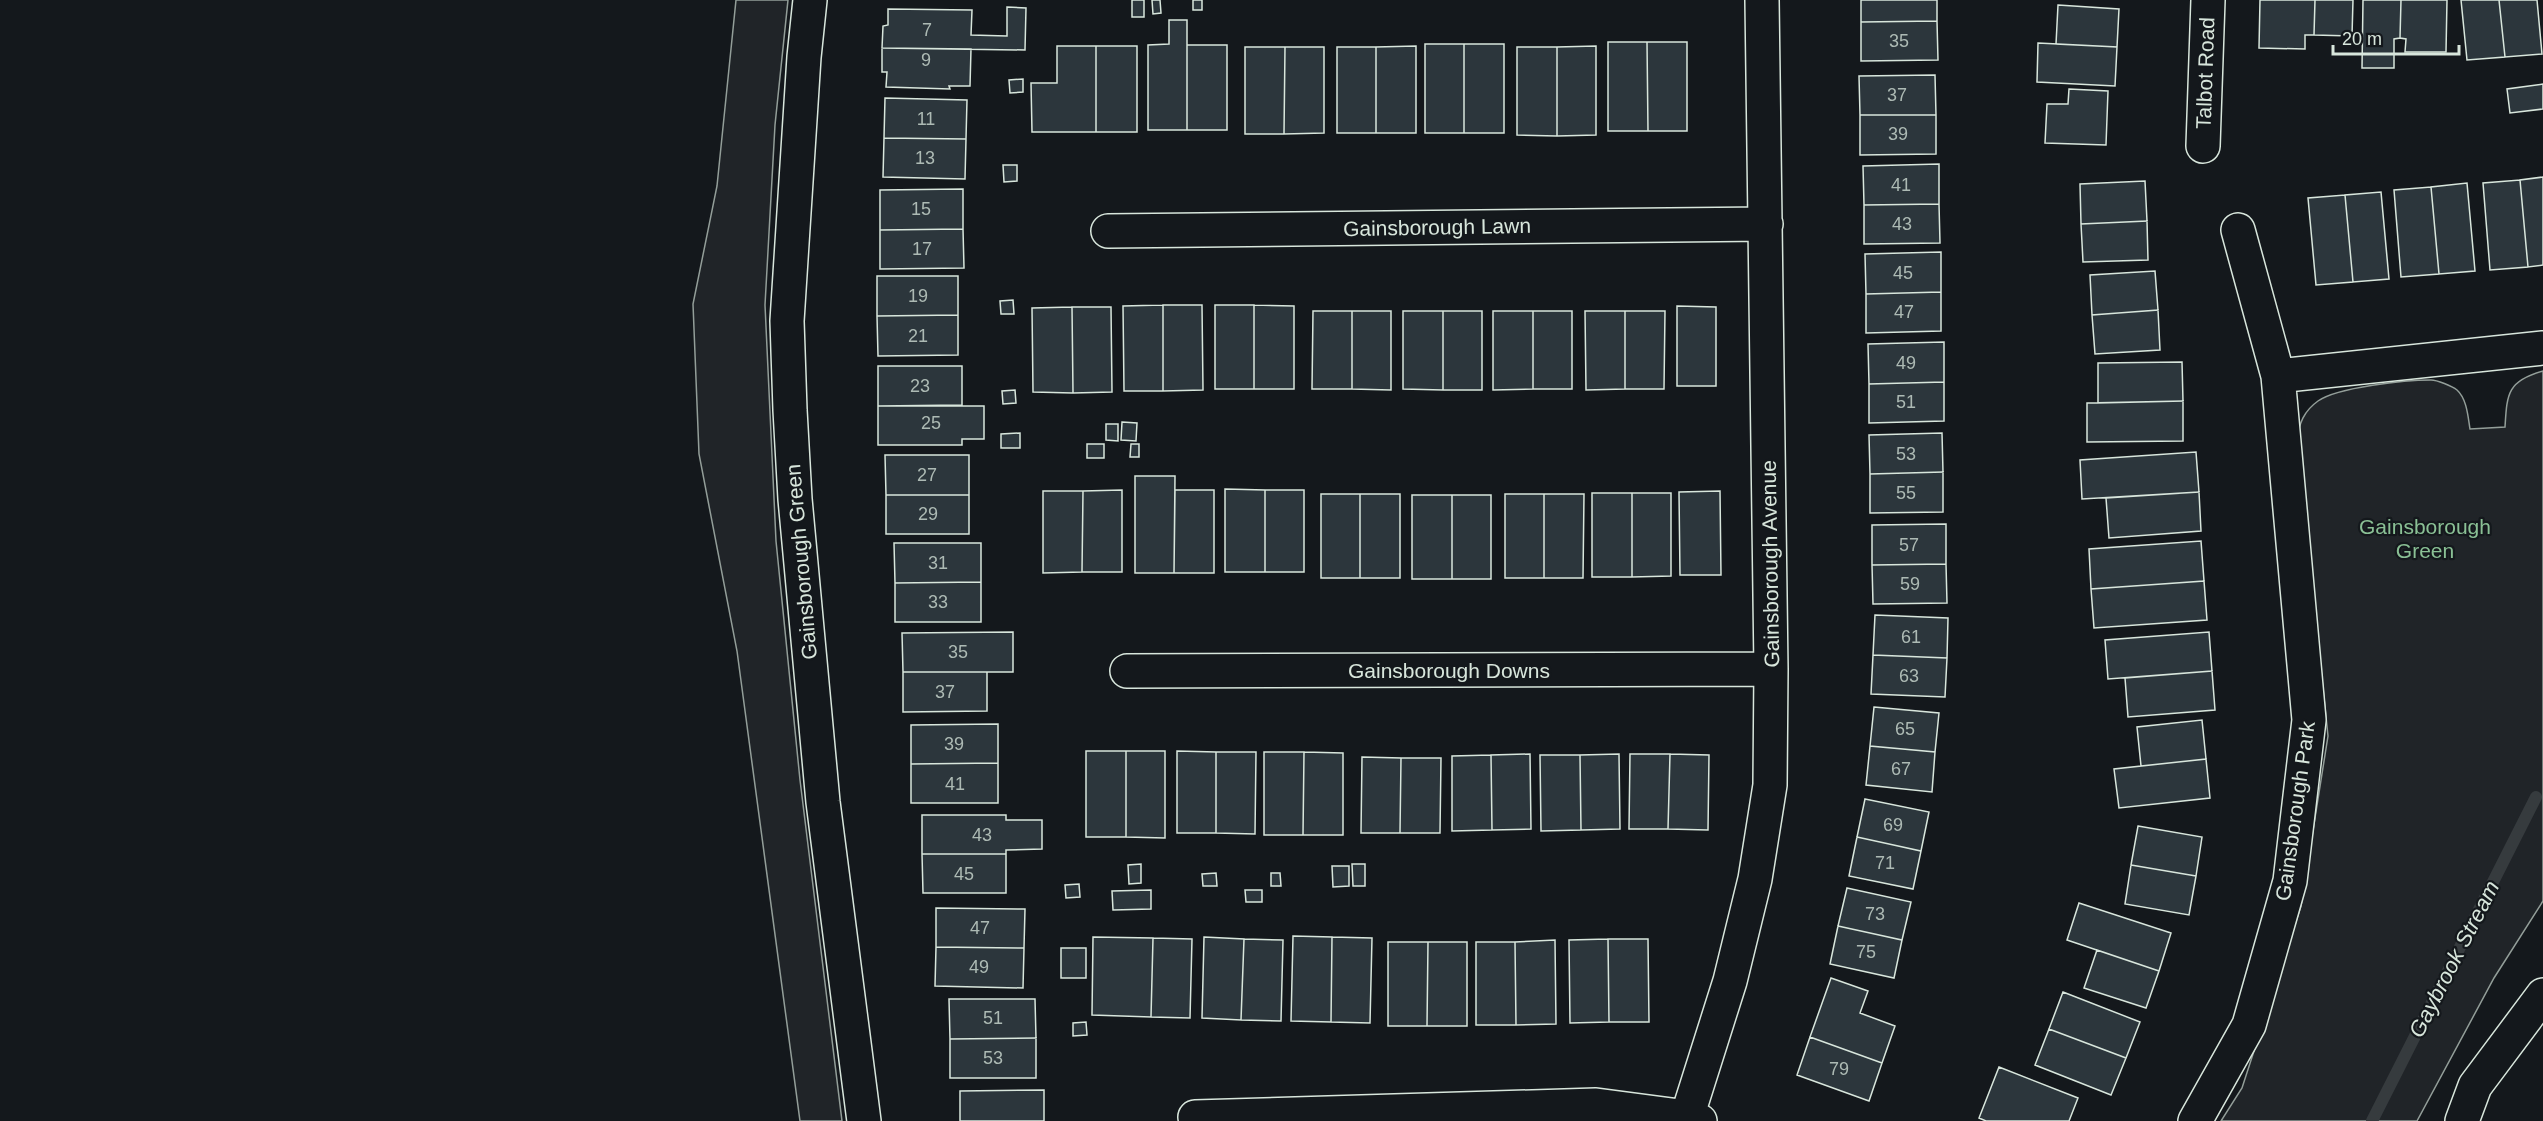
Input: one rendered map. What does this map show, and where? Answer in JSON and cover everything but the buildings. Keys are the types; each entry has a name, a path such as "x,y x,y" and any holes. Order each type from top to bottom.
{"street":[{"name":"Gainsborough Green","path":"810,0 804,57 787,321 790,410 795,499 823,802 864,1121"},
{"name":"Gainsborough Avenue","path":"1694,1119 1755,879 1770,785 1771,669 1762,0"},
{"name":"Talbot Road","path":"2203,146 2208,0"},
{"name":"Gainsborough Lawn","path":"1108,231 1766,224"},
{"name":"Gainsborough Park","path":"2195,1121 2249,1025 2290,881 2309,720 2277,376 2238,230"},
{"path":"2277,376 2543,348"},
{"name":"Gainsborough Downs","path":"1127,671 1771,669"},
{"path":"2462,1121 2475,1086 2543,995"},
{"path":"1195,1117 1596,1105 1694,1119"}],"green space":[{"path":"736,0 788,0 775,125 765,305 776,541 800,780 842,1121 800,1121 737,651 699,454 693,304 717,186"},
{"name":"Gainsborough Green","path":"2543,371 2543,901 2494,978 2417,1121 2221,1121 2242,1088 2301,906 2328,736 2297,440 2301,423 2313,405 2328,396 2373,385 2431,380 2457,390 2463,398 2470,429 2505,427 2508,397 2511,390 2522,379"}],"waterway":[{"name":"Gaybrook Stream","path":"2372,1121 2536,797"}]}
